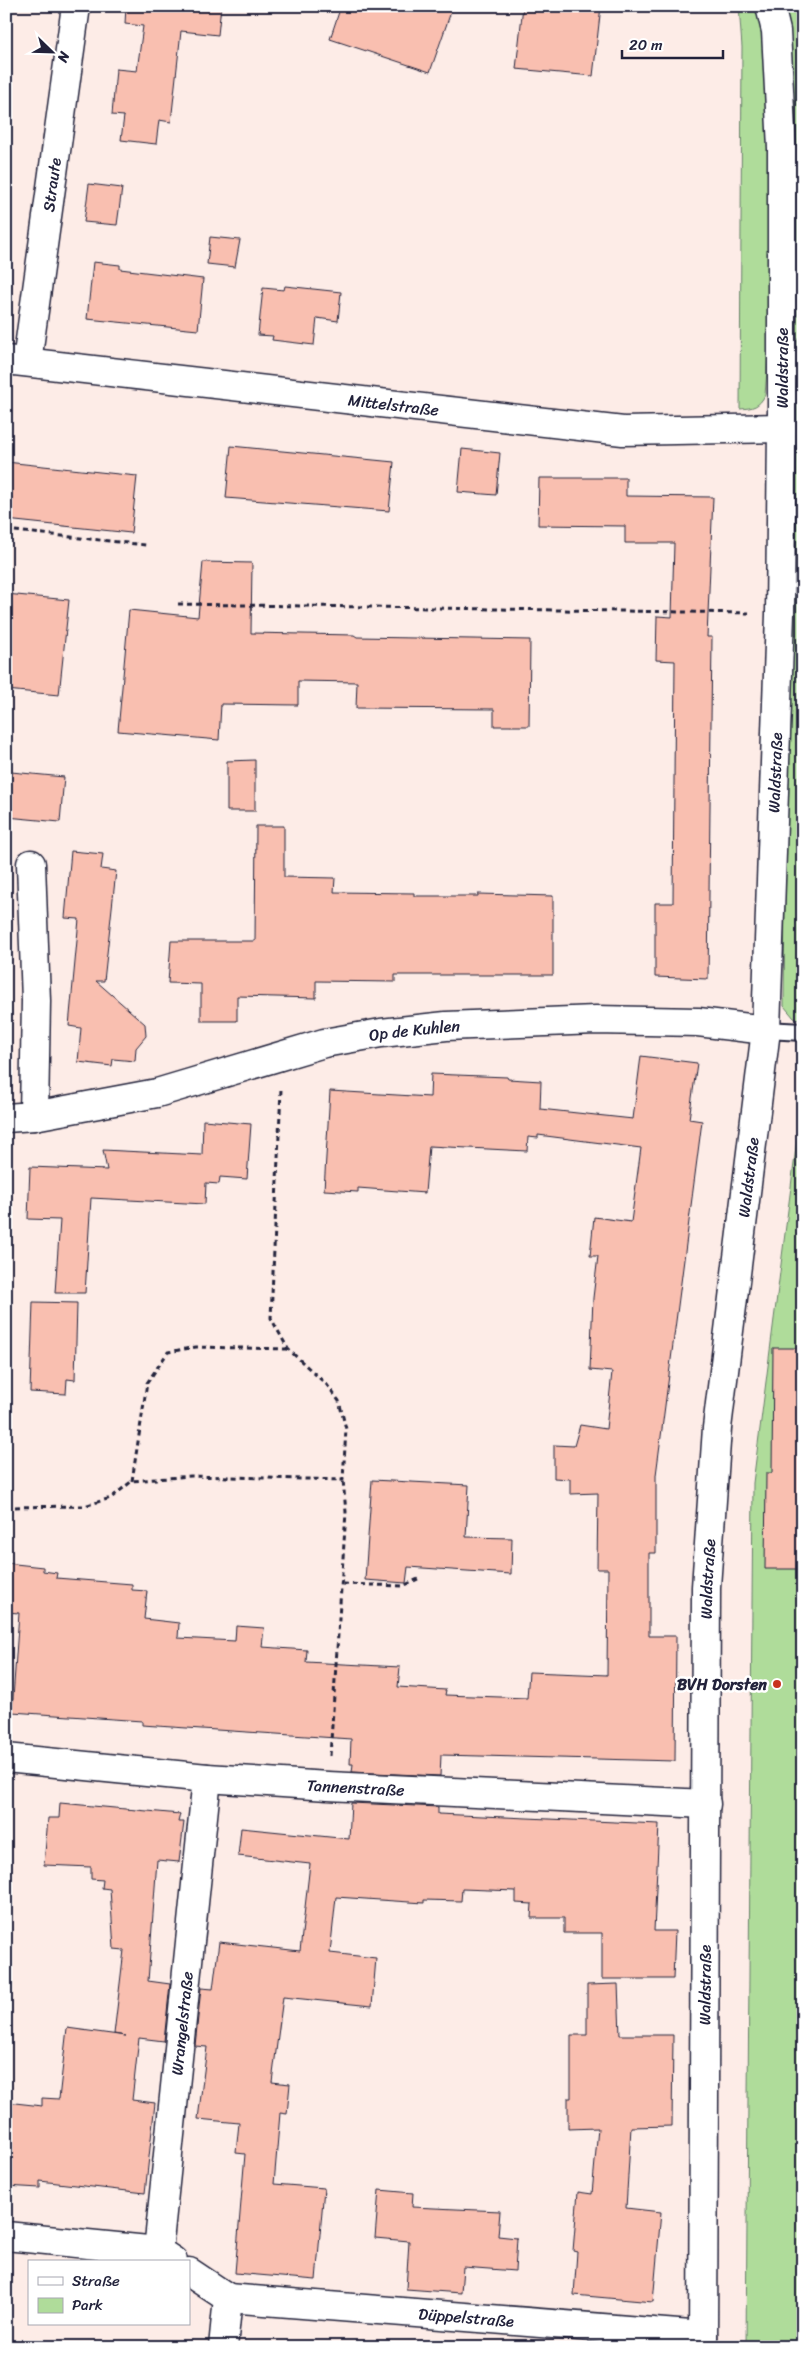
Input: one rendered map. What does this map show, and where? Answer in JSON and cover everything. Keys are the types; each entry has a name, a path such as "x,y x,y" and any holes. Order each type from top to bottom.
{"street":[{"name":"Straute","path":"17,361 76,6"},
{"name":"Waldstraße","path":"703,2341 706,1587 710,1507 717,1428 766,1030 780,614 782,148 776,31 770,6"},
{"name":"Mittelstraße","path":"17,361 623,431 782,428"},
{"path":"31,864 36,1001 34,1116"},
{"name":"Op de Kuhlen","path":"6,1118 34,1116 157,1093 324,1043 446,1026 633,1021 698,1022 766,1030"},
{"name":"Tannenstraße","path":"6,1758 207,1778 328,1786 706,1804"},
{"name":"Wrangelstraße","path":"166,2256 207,1778"},
{"path":"6,2236 166,2256"},
{"path":"190,2273 228,2298 223,2347"},
{"name":"Düppelstraße","path":"228,2298 703,2341"}],"lane":[{"name":"Op de Kuhlen","path":"766,1030 803,1032"}],"path":[{"path":"6,530 146,545"},
{"path":"178,604 780,614"},
{"path":"282,1056 271,1318 288,1349 327,1385 339,1402 346,1429 343,1480 346,1512 343,1584 328,1786"},
{"path":"132,1482 148,1383 168,1352 196,1347 288,1349"},
{"path":"6,1507 84,1506 111,1498 132,1482 190,1476 343,1480"},
{"path":"343,1584 403,1586 418,1579"}],"green space":[{"path":"739,6 758,6 767,93 768,151 768,337 765,395 755,406 740,409 742,47"},
{"path":"782,6 803,6 803,1022 794,1018 784,1006 787,652"},
{"name":"BVH Dorsten","path":"803,1093 803,2347 746,2347 753,1483"}],"building":[{"path":"126,6 221,6 218,35 181,31 171,122 159,120 156,144 121,140 124,116 112,115 116,69 137,71 143,26 125,24"},
{"path":"341,6 453,6 430,72 330,39"},
{"path":"523,6 601,6 593,76 516,69"},
{"path":"89,184 122,188 117,225 84,222"},
{"path":"210,237 240,240 235,267 207,264"},
{"path":"93,262 120,265 120,269 203,279 198,330 87,319"},
{"path":"285,286 341,292 338,321 317,318 314,345 272,340 273,336 258,335 263,288 284,290"},
{"path":"231,446 394,462 389,511 226,498"},
{"path":"462,449 500,453 496,495 458,492"},
{"path":"6,462 137,476 131,533 6,520"},
{"path":"539,478 626,478 626,496 713,497 707,637 712,637 708,979 655,977 655,903 673,903 675,661 656,660 657,616 672,617 674,543 625,543 625,526 538,525"},
{"path":"203,562 252,563 251,633 530,640 529,726 494,726 494,709 356,708 357,682 298,681 298,705 221,704 219,740 118,731 129,610 198,617"},
{"path":"6,594 69,600 59,695 6,690"},
{"path":"255,760 255,811 227,811 227,761"},
{"path":"11,772 64,777 60,822 7,817"},
{"path":"256,826 284,826 284,877 335,878 334,892 414,893 414,896 478,896 478,894 553,896 553,975 395,975 395,982 316,981 316,998 237,996 237,1021 201,1021 201,984 168,983 171,941 255,941"},
{"path":"71,851 103,854 101,869 116,871 104,981 96,981 145,1024 146,1036 136,1048 135,1061 113,1059 112,1066 78,1062 81,1028 69,1026 79,919 65,918"},
{"path":"641,1056 697,1063 689,1119 702,1121 656,1475 656,1553 649,1553 649,1636 676,1636 675,1761 441,1755 440,1776 352,1772 353,1764 350,1764 351,1739 142,1725 142,1721 12,1712 19,1613 6,1612 6,1563 43,1567 43,1571 57,1573 56,1578 132,1584 132,1590 147,1591 144,1619 179,1623 178,1638 235,1641 236,1626 264,1628 262,1647 307,1650 306,1662 400,1667 398,1687 446,1690 445,1695 527,1698 529,1672 607,1675 608,1569 597,1569 598,1493 570,1494 570,1479 554,1478 554,1445 574,1446 580,1425 606,1429 612,1372 590,1370 593,1298 598,1256 590,1256 594,1217 631,1222 641,1148 538,1135 538,1138 528,1137 527,1151 429,1146 425,1193 358,1188 358,1192 324,1190 330,1091 430,1097 431,1074 507,1077 508,1079 541,1081 540,1109 633,1119"},
{"path":"203,1120 251,1124 247,1179 220,1177 219,1184 206,1183 205,1204 91,1198 85,1293 55,1293 60,1220 28,1219 30,1167 107,1170 103,1150 202,1155"},
{"path":"33,1302 77,1303 75,1380 67,1379 66,1394 30,1392"},
{"path":"773,1348 803,1348 803,1569 765,1569 766,1473 772,1473"},
{"path":"372,1480 469,1485 466,1537 512,1538 511,1574 408,1567 406,1583 365,1580"},
{"path":"60,1803 180,1814 178,1822 184,1822 179,1862 157,1860 148,1981 170,1984 164,2041 139,2038 132,2100 155,2103 145,2193 40,2181 40,2188 6,2186 6,2102 42,2106 42,2098 59,2099 67,2028 126,2036 114,2034 124,1950 114,1949 110,1889 102,1888 103,1880 91,1879 91,1867 44,1865 48,1818 59,1818"},
{"path":"351,1803 438,1807 438,1814 659,1824 654,1931 675,1931 673,1979 602,1979 602,1933 564,1933 564,1918 531,1918 532,1904 516,1903 516,1891 462,1889 461,1901 424,1900 424,1903 336,1897 330,1953 376,1958 372,2006 283,1997 272,2082 290,2084 287,2114 280,2113 274,2184 324,2188 316,2280 235,2273 245,2154 236,2153 239,2123 198,2119 207,2047 195,2046 201,1988 213,1989 219,1942 300,1951 310,1864 238,1856 241,1828 349,1839"},
{"path":"618,1984 620,2035 673,2035 672,2126 631,2127 626,2208 661,2212 653,2302 574,2295 577,2252 573,2251 578,2192 592,2194 598,2128 568,2129 568,2098 571,2098 571,2035 587,2035 587,1985"},
{"path":"379,2190 413,2193 412,2207 500,2211 498,2236 517,2238 515,2271 463,2267 461,2293 406,2289 409,2241 375,2238"}],"place":[{"name":"BVH Dorsten","path":"777,1684"}]}
